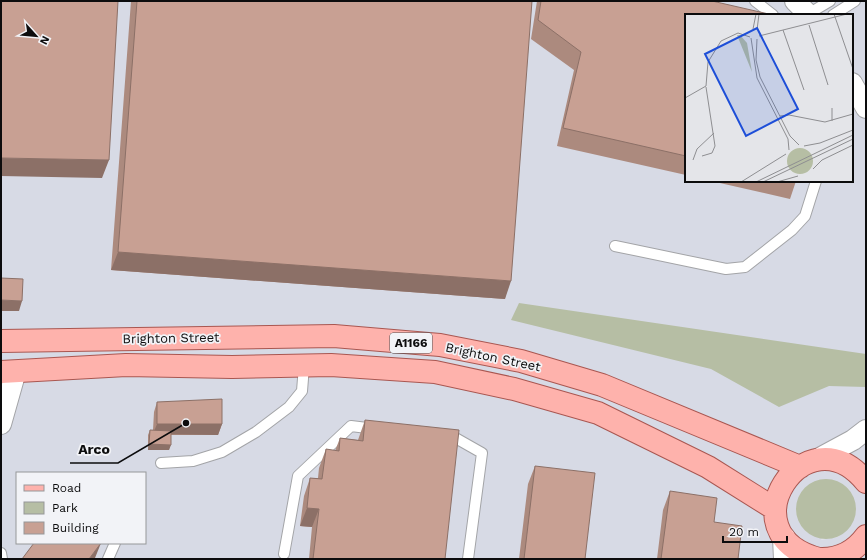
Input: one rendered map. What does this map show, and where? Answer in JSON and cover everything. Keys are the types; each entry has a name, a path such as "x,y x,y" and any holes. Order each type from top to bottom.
{"main road":[{"name":"Brighton Street","path":"1,341 334,336 440,345 521,361 602,385 807,464"},
{"name":"Brighton Street","path":"8,372 126,365 232,367 331,365 435,372 514,389 598,413 708,467 775,509"},
{"path":"819,559 806,556 794,549 784,538 777,524 775,509 778,492 786,478 807,464 830,460 845,464 858,472 866,482"},
{"path":"822,559 853,557 859,545 866,536"}],"street":[{"path":"853,85 866,108"},
{"path":"1,424 8,372"},
{"path":"807,464 853,440 866,430"},
{"path":"784,538 785,559"}],"lane":[{"path":"755,1 772,14"},
{"path":"804,10 830,1"},
{"path":"835,14 855,1"},
{"path":"616,246 726,269 745,267 792,230 805,216 816,182"},
{"path":"161,462 193,461 222,452 256,432 289,407 302,391 304,366"},
{"path":"284,554 298,476 351,426 382,429"},
{"path":"436,435 452,436 482,453 468,559"},
{"path":"108,559 115,544"},
{"path":"1,553 2,559"}],"shaded area":[{"path":"1,1 866,1 866,559 1,559","holes":["847,487 853,496 856,511 838,537 821,540"]}],"green space":[{"path":"519,303 866,354 866,387 829,386 779,407 711,369 511,320"},
{"path":"820,479 832,479 843,484 851,492 856,503 854,521 843,534 832,539 820,539 809,534 801,526 796,515 796,503 801,492 809,484"}],"building":[{"path":"1,1 118,1 109,160 1,158"},
{"path":"137,1 532,1 511,281 118,252"},
{"path":"541,1 712,1 769,14 685,14 685,156 563,128 581,52 538,20"},
{"path":"1,278 23,279 22,301 1,300"},
{"path":"222,399 222,424 157,424 157,402"},
{"path":"365,420 459,430 445,559 313,559 319,509 307,508 310,478 322,479 326,449 339,451 340,438 363,441"},
{"path":"150,430 171,431 171,445 149,444"},
{"path":"535,466 595,473 585,559 524,559"},
{"path":"670,491 717,498 714,522 742,526 738,559 661,559"},
{"path":"33,544 100,544 89,559 22,559"}],"place":[{"name":"Arco","path":"186,423"}]}
